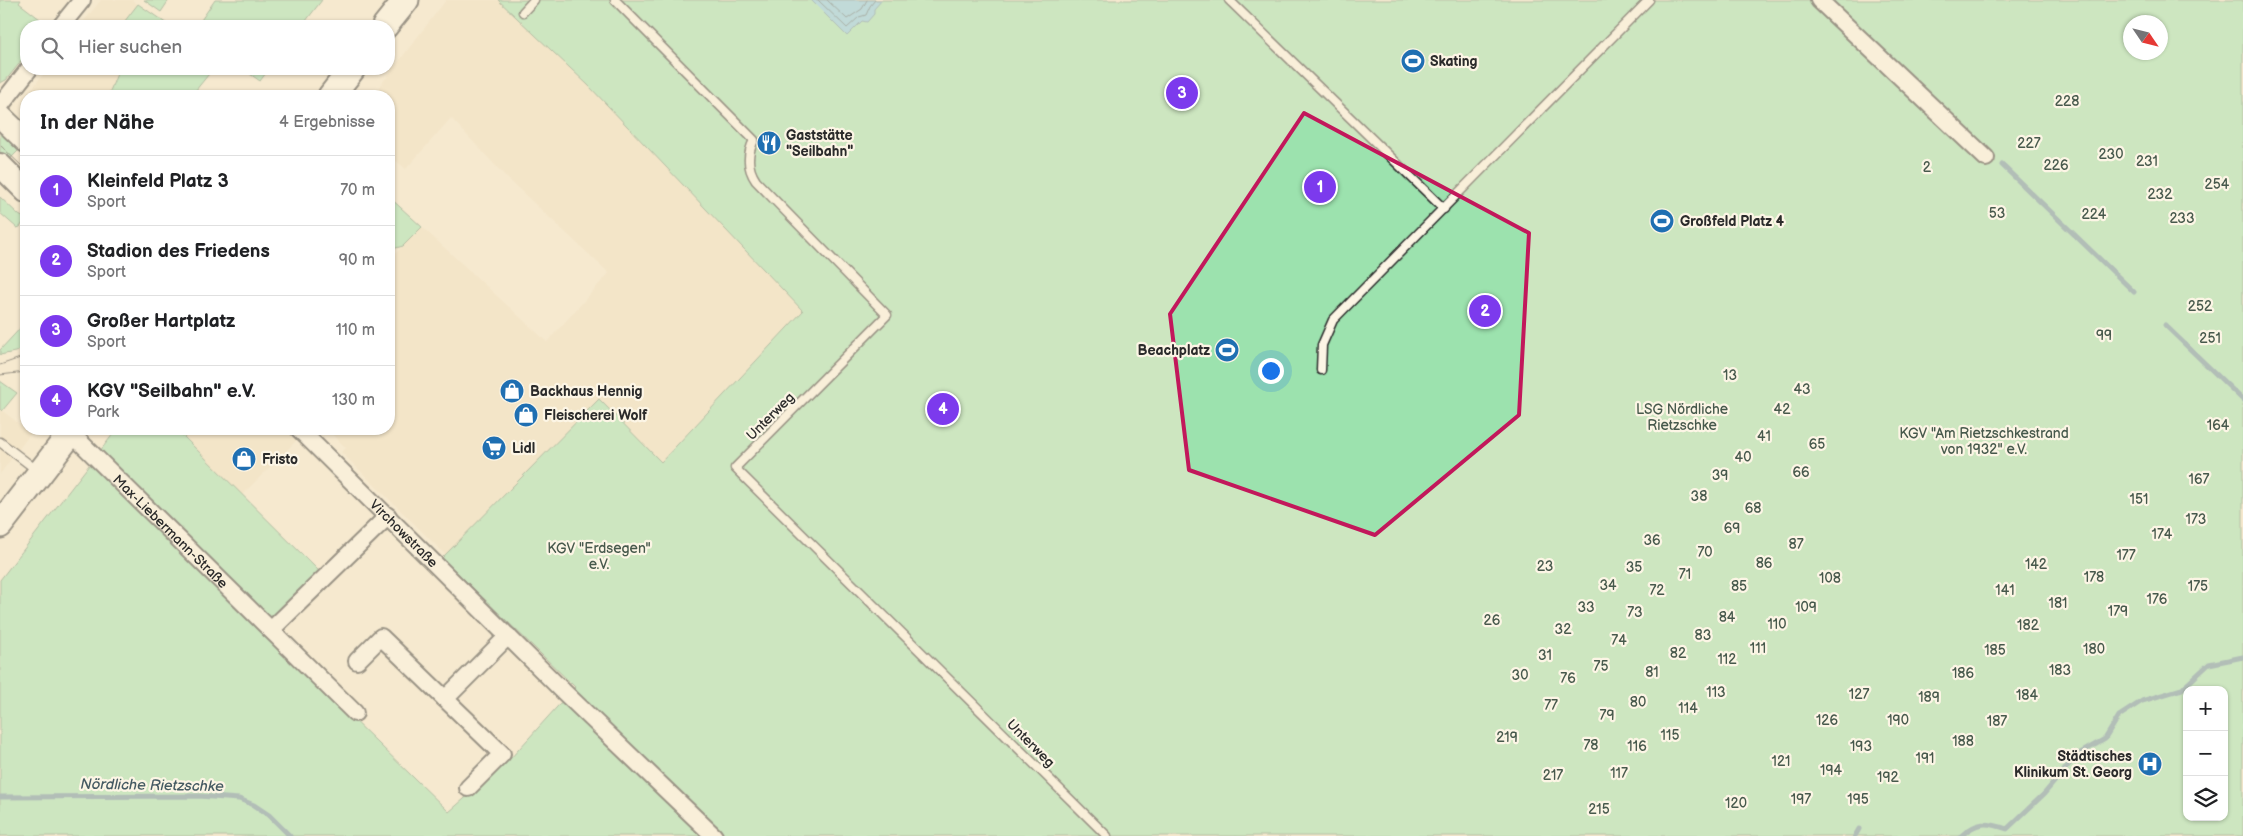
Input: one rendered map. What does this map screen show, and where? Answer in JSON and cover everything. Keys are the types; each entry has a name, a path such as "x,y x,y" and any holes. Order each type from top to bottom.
{"main road":[{"path":"390,20 406,0"},
{"path":"336,90 347,75"},
{"path":"0,116 20,135"},
{"path":"0,164 20,185"},
{"name":"Max-Liebermann-Straße","path":"0,525 69,435"}],"street":[{"path":"66,20 82,0"},
{"path":"1819,0 1920,100 1986,158"},
{"path":"0,106 24,75"},
{"name":"Max-Liebermann-Straße","path":"76,435 355,713"},
{"name":"Virchowstraße","path":"305,435 714,836"},
{"path":"271,630 388,516"},
{"path":"445,699 508,636"},
{"path":"357,661 381,637 502,754 468,788"}],"lane":[{"path":"523,12 534,0"},
{"name":"Unterweg","path":"614,0 754,140 749,158 750,170 756,181 887,315 735,468 1106,836"},
{"path":"1229,0 1444,209"},
{"path":"1321,370 1322,345 1333,320 1649,0"},
{"path":"0,442 40,472"}],"highlighted area":[{"path":"1304,113 1529,233 1519,415 1375,535 1189,470 1170,314"}],"shaded area":[{"path":"101,0 132,0 161,20 85,20"},
{"path":"446,0 498,0 588,85 803,311 661,462 599,399 446,555 341,452 346,448 333,435 395,435 395,254 422,227 547,342 609,273 507,178 451,118 406,169 395,160 395,90 377,90 388,75 395,75 395,66"},
{"path":"43,75 171,75 160,90 31,90"},
{"path":"0,409 20,424 20,435 29,435 0,474"},
{"path":"182,435 292,435 297,440 242,495"}],"green space":[{"path":"0,0 21,0 19,3 41,20 20,20 20,62 6,80 0,83"},
{"path":"144,0 169,0 161,12"},
{"path":"215,0 322,0 307,20 201,20"},
{"name":"LSG Nördliche Rietzschke","path":"498,0 2243,0 2243,836 0,836 0,580 112,435 182,435 331,583 273,641 449,812 510,759 575,687 442,558 599,399 661,462 803,311 588,85"},
{"path":"138,4 161,20 126,20"},
{"path":"117,75 208,75 196,90 110,90"},
{"path":"251,75 264,75 260,81"},
{"path":"0,132 4,132 20,145 20,149 7,162 0,155"},
{"path":"0,197 20,216 20,227 17,228 0,213"},
{"path":"395,202 422,227 403,246 395,248"},
{"path":"20,328 20,350 0,355 0,350"},
{"path":"0,381 17,393 2,411 0,409"}],"water":[{"path":"811,0 882,0 874,9 874,14 867,22 862,21 847,36"}],"waterway":[{"path":"2002,165 2134,292"},
{"path":"2165,325 2243,400"},
{"name":"Nördliche Rietzschke","path":"1961,836 1977,825 1982,824 2007,829 2044,794 2077,755 2105,739 2119,716 2142,701 2182,689 2209,664 2243,657"},
{"name":"Nördliche Rietzschke","path":"0,797 199,796 239,799 254,805 269,815 290,836"},
{"path":"1855,836 1859,829"}],"tram line":[{"path":"0,145 20,164"},
{"path":"0,365 20,358"},
{"path":"0,375 20,373"}],"place":[{"name":"Skating","path":"1413,61"},
{"name":"Großer Hartplatz","path":"1182,93"},
{"name":"Gaststätte \"Seilbahn\"","path":"769,143"},
{"name":"Kleinfeld Platz 3","path":"1320,187"},
{"name":"Großfeld Platz 4","path":"1662,221"},
{"name":"Stadion des Friedens","path":"1485,311"},
{"name":"Beachplatz","path":"1227,350"},
{"name":"Backhaus Hennig","path":"512,391"},
{"name":"KGV \"Seilbahn\" e.V.","path":"943,409"},
{"name":"Fleischerei Wolf","path":"526,415"},
{"name":"Lidl","path":"494,448"},
{"name":"Fristo","path":"244,459"},
{"name":"Städtisches Klinikum St. Georg","path":"2150,764"}],"park label":[{"name":"228","path":"2067,101"},
{"name":"227","path":"2029,143"},
{"name":"230","path":"2111,154"},
{"name":"231","path":"2147,161"},
{"name":"226","path":"2056,165"},
{"name":"2","path":"1927,167"},
{"name":"254","path":"2217,184"},
{"name":"232","path":"2160,194"},
{"name":"53","path":"1997,213"},
{"name":"224","path":"2094,214"},
{"name":"233","path":"2182,218"},
{"name":"252","path":"2200,306"},
{"name":"99","path":"2104,335"},
{"name":"251","path":"2210,338"},
{"name":"13","path":"1730,375"},
{"name":"43","path":"1802,389"},
{"name":"42","path":"1782,409"},
{"name":"164","path":"2218,425"},
{"name":"41","path":"1764,436"},
{"name":"KGV \"Am Rietzschkestrand von 1932\" e.V.","path":"1984,442"},
{"name":"65","path":"1817,444"},
{"name":"40","path":"1743,457"},
{"name":"66","path":"1801,472"},
{"name":"39","path":"1720,475"},
{"name":"167","path":"2199,479"},
{"name":"38","path":"1699,496"},
{"name":"151","path":"2139,499"},
{"name":"68","path":"1753,508"},
{"name":"173","path":"2196,519"},
{"name":"69","path":"1732,528"},
{"name":"174","path":"2162,534"},
{"name":"36","path":"1652,540"},
{"name":"87","path":"1796,544"},
{"name":"70","path":"1705,552"},
{"name":"177","path":"2126,555"},
{"name":"KGV \"Erdsegen\" e.V.","path":"599,556"},
{"name":"86","path":"1764,563"},
{"name":"142","path":"2036,564"},
{"name":"23","path":"1545,566"},
{"name":"35","path":"1634,567"},
{"name":"71","path":"1685,574"},
{"name":"178","path":"2094,577"},
{"name":"108","path":"1830,578"},
{"name":"34","path":"1608,585"},
{"name":"85","path":"1739,586"},
{"name":"175","path":"2198,586"},
{"name":"72","path":"1657,590"},
{"name":"141","path":"2005,590"},
{"name":"176","path":"2157,599"},
{"name":"181","path":"2058,603"},
{"name":"33","path":"1586,607"},
{"name":"109","path":"1806,607"},
{"name":"179","path":"2118,611"},
{"name":"73","path":"1635,612"},
{"name":"84","path":"1727,617"},
{"name":"26","path":"1492,620"},
{"name":"110","path":"1777,624"},
{"name":"182","path":"2028,625"},
{"name":"32","path":"1563,629"},
{"name":"83","path":"1703,635"},
{"name":"74","path":"1619,640"},
{"name":"111","path":"1758,648"},
{"name":"180","path":"2094,649"},
{"name":"185","path":"1995,650"},
{"name":"82","path":"1678,653"},
{"name":"31","path":"1545,655"},
{"name":"112","path":"1727,659"},
{"name":"75","path":"1601,666"},
{"name":"183","path":"2060,670"},
{"name":"81","path":"1652,672"},
{"name":"186","path":"1963,673"},
{"name":"30","path":"1520,675"},
{"name":"76","path":"1568,678"},
{"name":"113","path":"1716,692"},
{"name":"127","path":"1859,694"},
{"name":"184","path":"2027,695"},
{"name":"189","path":"1929,697"},
{"name":"80","path":"1638,702"},
{"name":"77","path":"1551,705"},
{"name":"114","path":"1688,708"},
{"name":"79","path":"1607,715"},
{"name":"126","path":"1827,720"},
{"name":"190","path":"1898,720"},
{"name":"187","path":"1997,721"},
{"name":"115","path":"1670,735"},
{"name":"219","path":"1507,737"},
{"name":"188","path":"1963,741"},
{"name":"78","path":"1591,745"},
{"name":"116","path":"1637,746"},
{"name":"193","path":"1861,746"},
{"name":"191","path":"1925,758"},
{"name":"121","path":"1781,761"},
{"name":"194","path":"1831,770"},
{"name":"117","path":"1619,773"},
{"name":"217","path":"1553,775"},
{"name":"192","path":"1888,777"},
{"name":"197","path":"1801,799"},
{"name":"195","path":"1858,799"},
{"name":"120","path":"1736,803"},
{"name":"215","path":"1599,809"}]}
